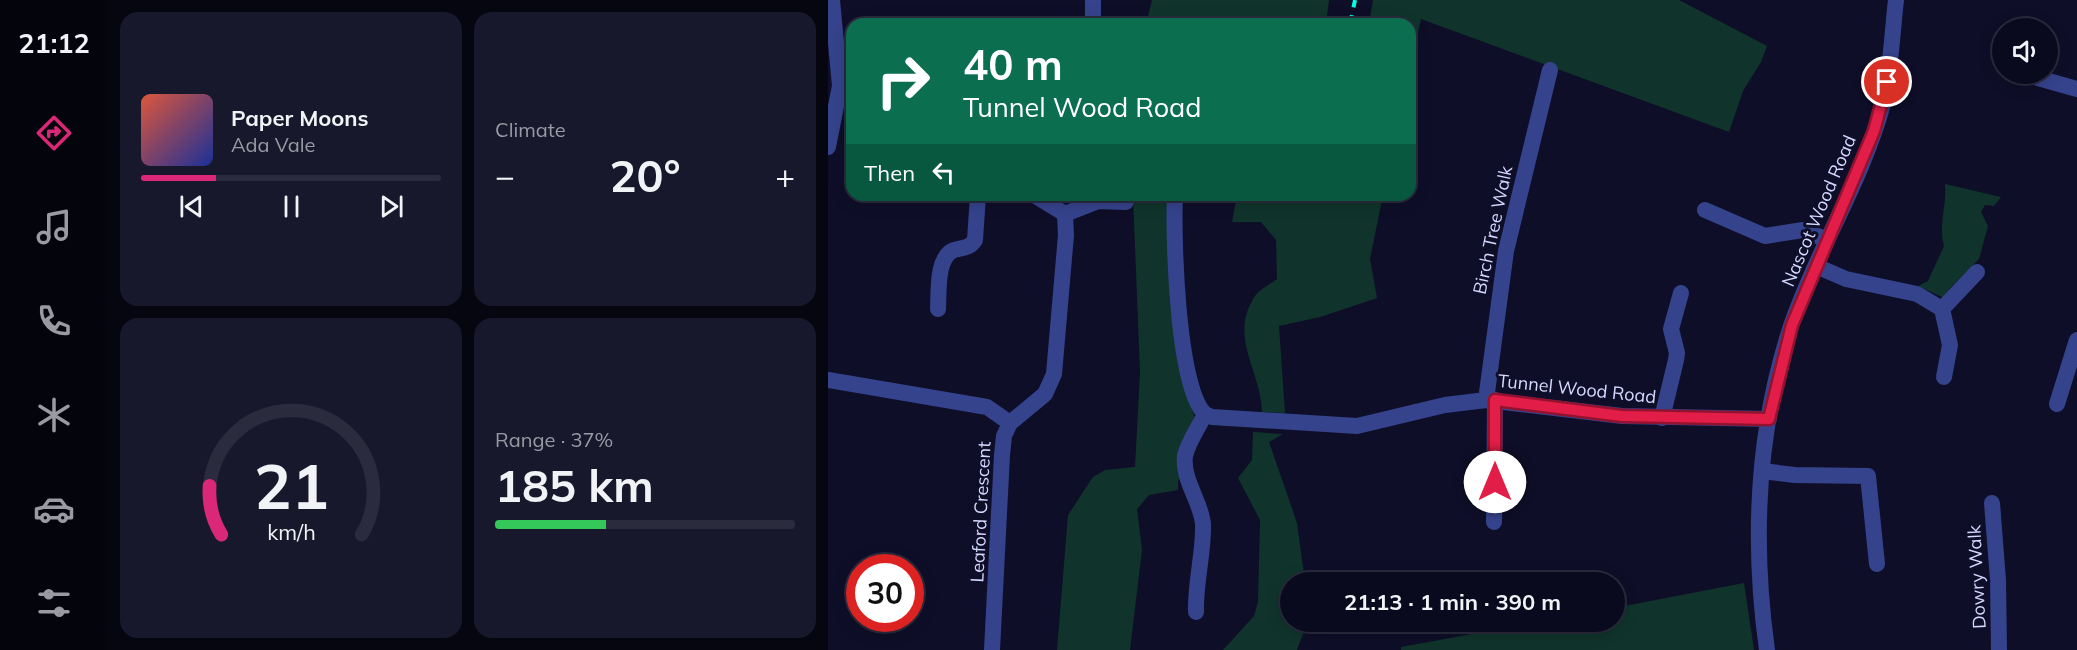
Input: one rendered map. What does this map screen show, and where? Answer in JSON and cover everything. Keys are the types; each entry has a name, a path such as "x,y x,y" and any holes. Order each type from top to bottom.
{"street":[{"path":"828,147 846,88 833,54 832,0"},
{"path":"1093,0 1093,18"},
{"name":"Nascot Wood Road","path":"1767,650 1758,544 1762,471 1769,419 1783,353 1816,266 1874,131 1882,104 1896,0"},
{"name":"Birch Tree Walk","path":"1494,522 1491,400 1506,251 1550,70"},
{"path":"2058,83 2077,88"},
{"path":"938,309 944,260 951,251 966,248 975,240 978,201"},
{"path":"1044,201 1065,214"},
{"path":"1065,214 1098,201 1126,202"},
{"path":"1176,201 1174,234 1182,342 1198,403 1205,414 1185,456 1188,476 1200,506 1203,522 1196,612"},
{"path":"1705,210 1765,236 1803,230 1827,240"},
{"path":"1010,423 1045,394 1054,374 1066,235 1065,214"},
{"path":"1816,266 1846,279 1917,294 1942,309 1950,336 1950,356 1944,377"},
{"path":"1942,309 1977,272"},
{"path":"1662,418 1677,353 1671,329 1681,293"},
{"path":"2057,404 2077,340"},
{"name":"Leaford Crescent","path":"828,380 987,407 1001,414 1010,423 1004,436 1002,455 992,650"},
{"name":"Tunnel Wood Road","path":"1205,414 1212,417 1358,426 1445,405 1491,400 1613,415 1769,419"},
{"path":"1762,471 1795,475 1868,476 1876,564"},
{"name":"Dowry Walk","path":"1992,503 1998,580 2000,650"}],"green space":[{"path":"1152,0 1329,0 1327,18 1148,18"},
{"path":"1373,0 1679,0 1767,46 1761,62 1743,91 1729,132 1421,19 1416,41 1416,18 1370,18"},
{"path":"1945,184 2001,197 1994,206 1985,205 1981,212 1988,226 1979,259 1949,289 1948,296 1942,297 1918,286 1928,281 1944,246 1942,231"},
{"path":"1133,201 1170,201 1180,366 1195,419 1181,478 1178,480 1178,490 1149,495 1137,509 1142,550 1130,650 1057,650 1068,515 1093,477 1105,470 1135,467 1140,372"},
{"path":"1236,201 1382,201 1370,259 1377,298 1320,317 1279,326 1285,413 1262,412 1257,382 1245,340 1248,311 1255,296 1277,279 1276,240 1261,222 1232,222"},
{"path":"1253,432 1283,434 1269,442 1297,523 1304,572 1280,572 1280,632 1304,632 1297,650 1223,650 1254,616 1258,602 1260,520 1238,478 1252,460"},
{"path":"1744,583 1754,650 1401,650 1401,647 1483,632 1625,632 1625,606"}],"railway":[{"path":"1351,18 1355,0"}],"route":[{"path":"1495,482 1495,400 1622,416 1769,419 1778,372 1792,325 1874,131 1887,82"}]}
